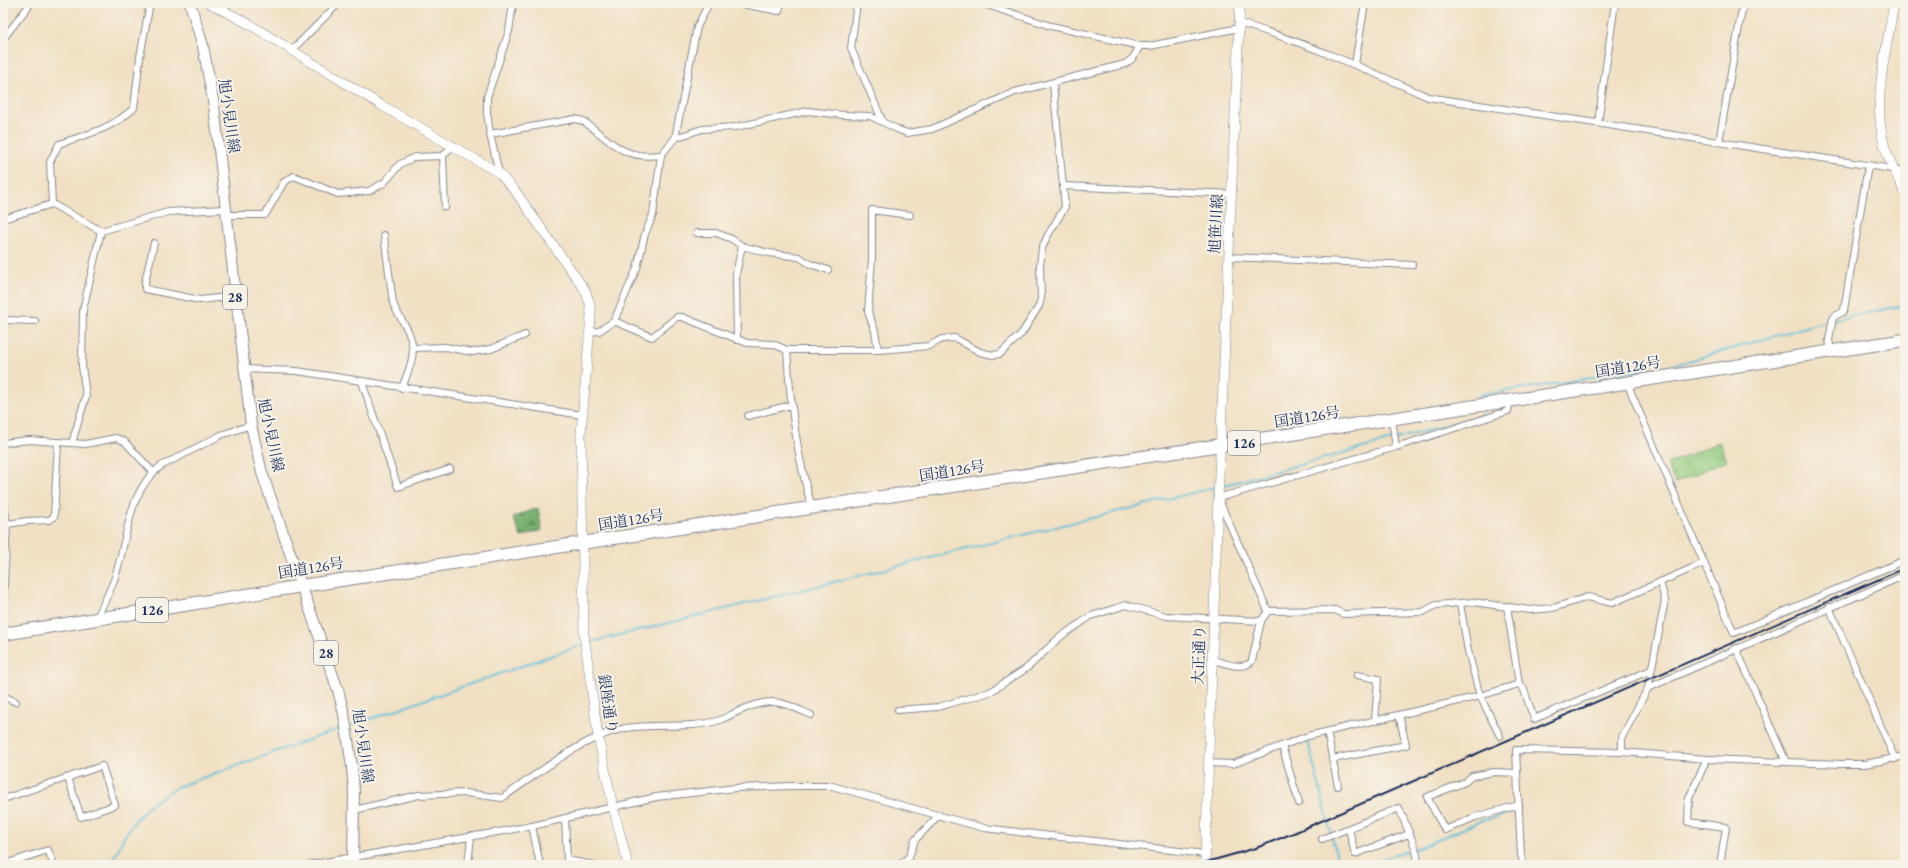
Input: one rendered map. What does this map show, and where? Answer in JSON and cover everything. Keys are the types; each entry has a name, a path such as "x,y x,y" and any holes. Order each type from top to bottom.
{"highway":[{"name":"国道126号","path":"3,634 302,586 812,509 1905,340"}],"main road":[{"name":"旭小見川線","path":"190,3 210,82 251,425 262,473 338,690 346,727 352,767 354,810 353,861"}],"street":[{"path":"3,39 31,3"},
{"path":"52,204 50,162 59,144 104,129 120,121 134,108 140,57 150,3"},
{"path":"292,50 339,3"},
{"path":"499,173 490,134 487,113 487,97 510,31 513,3"},
{"path":"590,332 599,331 614,321 637,268 645,234 653,215 661,156 675,138 697,27 709,3"},
{"path":"736,3 779,11 781,3"},
{"path":"857,3 851,48 882,120"},
{"name":"旭笹川線","path":"1222,446 1240,3"},
{"path":"1355,64 1365,3"},
{"path":"1598,123 1615,3"},
{"path":"1719,142 1743,3"},
{"path":"1894,3 1879,106 1885,147 1905,192"},
{"name":"銀座通り","path":"215,4 381,105 453,145 499,173 515,191 578,278 590,304 590,332 582,415 585,639 598,736 613,807 628,865"},
{"path":"984,4 1051,26 1140,46 1150,46 1239,25 1274,33 1355,64 1428,98 1905,171"},
{"path":"675,138 702,129 736,127 808,111 843,116 870,116 882,120 907,133 932,129 1015,92 1125,64 1133,58 1140,46"},
{"path":"614,321 652,337 677,317 682,317 737,340 747,343 773,344 787,350 878,350 928,346 942,338 955,338 967,346 993,355 1000,354 1007,349 1022,333 1039,306 1041,299 1040,266 1042,248 1065,207 1053,82"},
{"path":"490,134 575,119 583,121 622,152 651,157 661,156"},
{"path":"445,207 443,156 453,145"},
{"path":"3,219 52,204 101,230 168,212 226,212 265,215 284,182 294,176 338,194 369,191 384,183 400,164 415,157 443,156"},
{"path":"1831,351 1829,340 1831,326 1833,317 1844,310 1868,166"},
{"path":"1063,186 1232,194"},
{"path":"878,350 875,331 868,312 872,259 872,210 910,216"},
{"path":"72,443 86,396 82,366 84,310 101,230"},
{"path":"697,233 724,235 742,246 769,253 799,257 810,264 828,270"},
{"path":"384,235 393,304 396,314 408,330 414,356 402,388"},
{"path":"154,243 145,288 200,300 235,296"},
{"path":"737,340 736,274 742,246"},
{"path":"1229,257 1412,265"},
{"path":"3,320 35,321"},
{"path":"413,348 446,347 472,352 491,350 525,334"},
{"path":"787,350 791,404 798,449 812,509"},
{"path":"244,369 297,371 582,415"},
{"path":"362,382 398,487 450,469"},
{"path":"1627,383 1734,633 1905,560"},
{"path":"1268,611 1218,498 1508,411 1509,402"},
{"path":"748,416 791,404"},
{"path":"1392,419 1396,445"},
{"path":"96,620 115,577 124,537 140,487 153,472 161,466 221,435 251,425"},
{"path":"3,443 29,440 92,443 110,438 124,441 153,472"},
{"path":"7,524 28,520 49,520 54,517 58,442"},
{"name":"大正通り","path":"1205,865 1215,619 1218,498 1222,446"},
{"path":"3,496 7,524 3,604"},
{"path":"1268,611 1334,610 1343,614 1423,612 1436,605 1473,602 1530,610 1553,608 1588,597 1612,603 1704,563"},
{"path":"1648,688 1905,574"},
{"path":"1622,752 1622,737 1648,688 1665,600 1660,582"},
{"path":"1460,603 1468,651 1480,696 1500,736"},
{"path":"898,710 938,707 990,692 1026,668 1060,637 1091,616 1126,605 1166,616 1261,621"},
{"path":"1507,606 1519,684 1523,687 1534,719 1651,670"},
{"path":"1829,607 1895,759"},
{"path":"1213,660 1243,666 1249,664 1252,661 1261,621 1268,611"},
{"path":"1736,648 1786,762"},
{"path":"1357,675 1378,679 1374,721"},
{"path":"1209,763 1233,764 1282,746 1327,732 1480,696 1519,684"},
{"path":"3,696 16,702"},
{"path":"354,810 419,795 466,793 502,798 598,736 625,728 697,724 717,721 759,702 772,701 784,703 811,715"},
{"path":"1332,759 1406,745 1399,715"},
{"path":"1327,732 1338,786"},
{"path":"1282,746 1299,803"},
{"path":"1524,865 1516,750 1622,752 1708,759 1865,764 1905,756"},
{"path":"1708,759 1689,798 1688,822 1726,827 1720,865"},
{"path":"3,800 102,766 115,805 81,817 68,778"},
{"path":"1517,773 1494,772 1472,776 1465,782 1427,797 1445,830 1474,817 1519,805"},
{"path":"308,865 353,861 471,836 532,826 656,797 736,788 832,786 984,828 1205,854"},
{"path":"1322,839 1399,808 1415,847 1419,865"},
{"path":"900,865 908,857 915,840 939,815"},
{"path":"565,818 567,860 593,865"},
{"path":"532,826 540,865"},
{"path":"1349,829 1355,854 1409,834"},
{"path":"468,865 471,836"},
{"path":"13,865 12,862 48,850 54,865"}],"green space":[{"path":"1719,442 1727,460 1675,483 1667,464"},
{"path":"538,508 542,530 521,537 513,517"}],"waterway":[{"path":"1480,400 1480,395 1671,366 1823,322 1905,305"},
{"path":"1221,486 1482,416 1481,408"},
{"path":"588,643 1216,487"},
{"path":"350,726 582,645"},
{"path":"111,865 125,835 137,818 151,804 177,787 342,728"},
{"path":"1308,742 1339,865"},
{"path":"1364,865 1421,847 1478,822 1516,811"}],"railway":[{"path":"1196,865 1256,848 1296,832 1905,568"}]}
